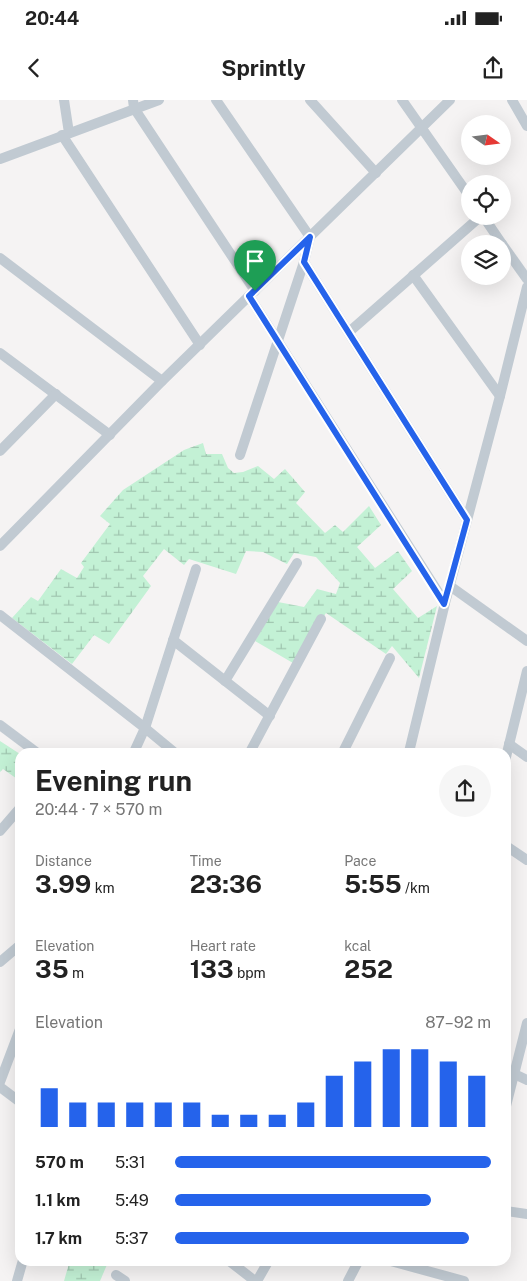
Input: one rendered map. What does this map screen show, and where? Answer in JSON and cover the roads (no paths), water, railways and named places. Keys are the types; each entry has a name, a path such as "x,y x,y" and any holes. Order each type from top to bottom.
{"street":[{"path":"64,100 65,134 200,345"},
{"path":"0,159 65,134 133,104 159,100"},
{"path":"216,100 310,237 304,262 240,455"},
{"path":"310,100 376,173"},
{"path":"402,100 461,184"},
{"path":"0,546 162,382 450,100"},
{"path":"512,100 527,126"},
{"path":"133,104 252,294 278,340 444,604"},
{"path":"348,332 472,225"},
{"path":"511,257 527,279"},
{"path":"0,258 162,382"},
{"path":"304,262 467,520"},
{"path":"413,276 500,396"},
{"path":"410,748 444,604 527,287"},
{"path":"0,353 110,435"},
{"path":"0,451 56,394"},
{"path":"225,681 297,562"},
{"path":"136,748 145,728 196,569"},
{"path":"450,586 527,641"},
{"path":"0,615 169,748"},
{"path":"252,748 321,619"},
{"path":"173,640 270,716"},
{"path":"345,748 390,658"},
{"path":"508,748 527,671"},
{"path":"0,726 30,748"},
{"path":"509,744 527,757"},
{"path":"0,831 15,814"},
{"path":"511,849 527,860"},
{"path":"0,962 15,949"},
{"path":"511,1069 527,1023"},
{"path":"0,1082 15,1042"},
{"path":"511,1072 527,1080"},
{"path":"0,1087 15,1098"},
{"path":"511,1212 527,1214"},
{"path":"16,1281 21,1266"},
{"path":"236,1266 256,1281 265,1266"},
{"path":"348,1281 357,1266"},
{"path":"409,1266 464,1281"},
{"path":"116,1275 125,1281"}]}
